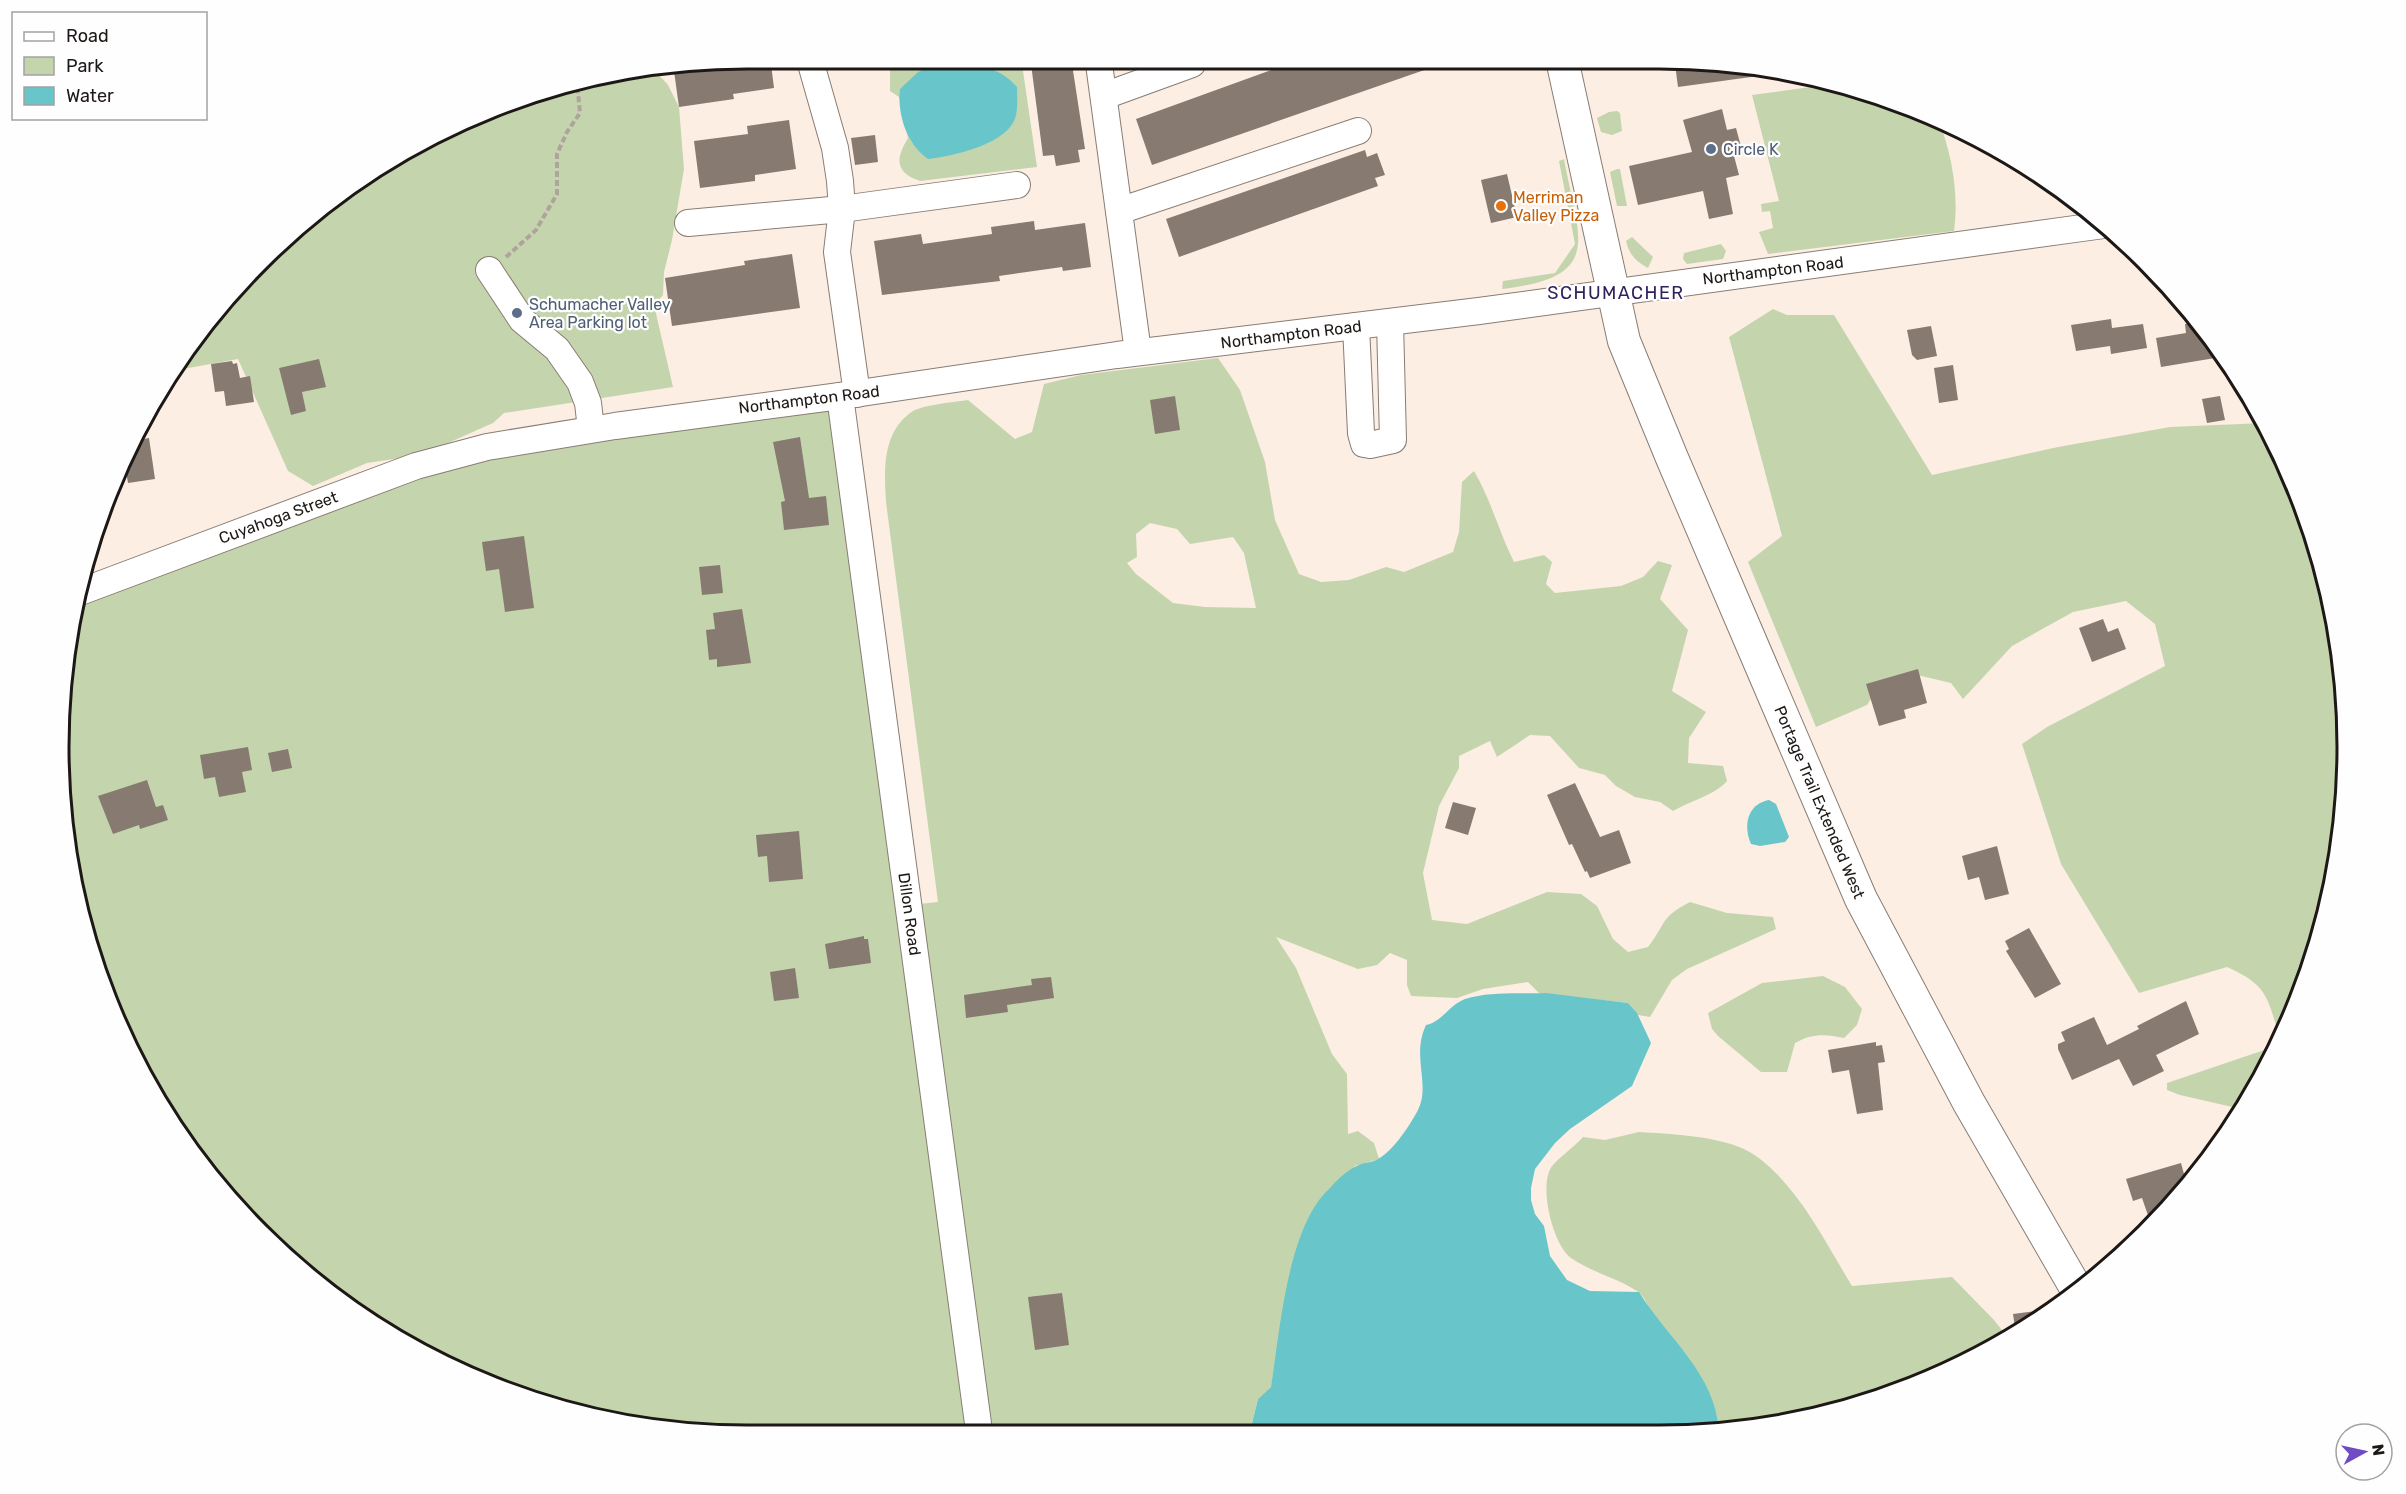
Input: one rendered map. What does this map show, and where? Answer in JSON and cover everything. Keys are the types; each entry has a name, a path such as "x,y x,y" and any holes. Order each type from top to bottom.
{"main road":[{"name":"Portage Trail Extended West","path":"1564,69 1624,341 1650,405 1861,899 1969,1103 2073,1284"}],"street":[{"name":"Dillon Road","path":"812,69 835,148 842,209 837,252 848,395 978,1425"},
{"path":"1100,69 1138,352"},
{"path":"1104,96 1178,69"},
{"path":"1119,211 1358,131"},
{"path":"688,223 842,209 1017,185"},
{"name":"Northampton Road","path":"479,449 591,429 848,395 1138,352 1390,322 2093,226"},
{"path":"489,270 522,320 558,349 580,382 588,403 591,429"},
{"path":"1356,326 1361,433 1364,444 1371,445 1393,440 1390,322"},
{"name":"Cuyahoga Street","path":"88,589 416,466 479,449"}],"path":[{"path":"489,270 523,243 548,213 559,186 557,154 567,132 577,119 580,105 578,91"}],"green space":[{"path":"890,69 1023,69 1037,167 920,181 912,177 905,173 900,164 901,152 908,138 899,97 890,91"},
{"path":"659,75 668,85 679,107 684,169 664,272 663,295 654,305 673,387 504,413 493,423 421,455 367,463 313,486 288,471 238,359 184,369 237,300 268,268 300,237 370,183 447,139 529,105 615,82"},
{"path":"1812,87 1877,105 1943,132 1948,147 1955,189 1954,231 1768,254 1759,232 1773,228 1770,211 1762,212 1761,204 1779,201 1752,95"},
{"path":"1617,111 1620,113 1622,131 1612,135 1601,132 1597,118"},
{"path":"1564,159 1578,232 1577,249 1571,263 1558,275 1535,283 1502,289 1503,281 1555,273 1575,244 1559,161"},
{"path":"1620,169 1627,206 1617,206 1610,172"},
{"path":"1632,237 1653,257 1648,268 1631,254 1626,241"},
{"path":"1721,244 1726,251 1723,259 1687,264 1683,259 1684,253"},
{"path":"1773,309 1787,315 1834,315 1932,475 2058,447 2170,427 2254,423 2285,488 2314,572 2324,615 2336,703 2336,791 2324,879 2301,965 2276,1026 2265,995 2252,981 2227,967 2139,993 2061,864 2022,744 2047,727 2165,666 2155,624 2126,601 2073,612 2012,646 1963,699 1951,683 1917,675 1881,683 1867,705 1816,727 1748,562 1782,536 1729,337"},
{"path":"1218,358 1240,390 1265,462 1275,520 1299,574 1321,582 1349,580 1386,567 1404,572 1453,552 1459,532 1462,482 1474,471 1514,562 1544,555 1552,562 1546,584 1555,593 1621,586 1643,577 1658,561 1672,565 1660,599 1688,630 1672,691 1706,712 1689,738 1688,763 1723,766 1727,781 1709,794 1673,811 1660,802 1635,797 1616,786 1605,775 1579,768 1550,736 1530,735 1497,757 1490,741 1459,756 1459,768 1439,806 1423,873 1432,920 1467,924 1547,892 1581,894 1597,906 1613,939 1628,952 1648,947 1668,917 1690,902 1727,913 1773,917 1776,929 1687,969 1672,980 1650,1017 1638,1015 1628,1003 1539,993 1528,982 1483,989 1457,998 1411,996 1407,985 1407,960 1390,953 1377,965 1358,969 1276,937 1296,968 1332,1054 1347,1074 1348,1134 1358,1131 1374,1143 1379,1159 1355,1166 1287,1290 1271,1387 1258,1399 1252,1425 747,1425 703,1424 659,1419 572,1402 488,1373 408,1334 370,1311 334,1285 300,1257 237,1194 183,1124 139,1047 105,965 82,879 70,791 70,703 75,659 88,589 416,466 840,396 909,905 938,902 886,502 887,452 895,429 903,419 913,411 931,405 968,400 1015,439 1032,432 1044,384 1081,375","holes":["1150,523 1177,529 1190,544 1233,537 1244,553 1256,608 1205,607 1173,603 1136,574 1127,563 1137,557 1136,534"]},
{"path":"1823,976 1845,987 1862,1009 1857,1025 1844,1038 1819,1035 1807,1037 1795,1043 1787,1072 1761,1072 1712,1029 1708,1013 1762,983"},
{"path":"2266,1050 2233,1107 2180,1095 2167,1090 2167,1083"},
{"path":"1639,1132 1700,1137 1745,1149 1771,1169 1798,1199 1852,1286 1952,1277 2003,1331 1959,1355 1877,1389 1791,1412 1717,1422 1704,1384 1642,1296 1629,1286 1571,1258 1558,1241 1549,1213 1548,1174 1553,1165 1583,1137 1605,1140"}],"water":[{"path":"926,69 991,69 1000,73 1017,87 1017,112 1012,125 1003,134 979,147 928,159 909,137 900,109 900,89 918,72"},
{"path":"1769,800 1776,804 1789,837 1785,842 1760,846 1751,844 1747,830 1749,817 1756,806"},
{"path":"1546,993 1628,1003 1637,1013 1651,1043 1632,1086 1570,1129 1555,1143 1535,1169 1531,1200 1535,1214 1544,1226 1550,1256 1567,1280 1590,1291 1639,1292 1700,1374 1716,1410 1718,1422 1659,1425 1252,1425 1258,1399 1271,1387 1288,1282 1303,1229 1315,1206 1346,1173 1384,1155 1411,1123 1418,1110 1423,1090 1420,1048 1426,1025 1437,1021 1454,1005 1465,999 1495,994"}],"building":[{"path":"772,69 774,88 733,94 734,99 679,107 674,73 703,70"},
{"path":"1032,69 1073,69 1085,149 1078,150 1080,162 1056,166 1054,155 1043,156"},
{"path":"1274,69 1427,69 1152,165 1136,119"},
{"path":"1676,69 1756,76 1678,87"},
{"path":"1722,109 1727,130 1736,128 1743,154 1734,156 1739,175 1726,178 1733,214 1709,219 1703,191 1638,205 1629,166 1692,152 1683,120"},
{"path":"789,120 796,169 755,175 755,181 700,188 694,141 748,134 747,126"},
{"path":"875,135 878,162 855,165 851,138"},
{"path":"1365,150 1367,157 1377,153 1385,175 1375,178 1378,186 1179,257 1166,219"},
{"name":"Merriman Valley Pizza","path":"1507,174 1517,217 1491,223 1481,180"},
{"path":"1034,221 1035,230 1085,223 1091,267 1063,271 1062,267 999,276 1000,281 882,295 874,241 921,234 923,244 992,234 991,227"},
{"path":"792,254 800,308 672,326 665,278 745,265 744,261"},
{"path":"2111,319 2112,328 2143,324 2147,348 2111,354 2110,346 2076,351 2071,325"},
{"path":"2188,323 2214,358 2161,367 2156,338 2186,333 2185,324"},
{"path":"1931,326 1937,356 1917,360 1912,355 1907,330"},
{"path":"319,359 326,387 302,392 306,411 291,415 279,368"},
{"path":"232,361 233,364 237,363 240,378 250,376 254,402 226,406 224,391 215,392 211,364"},
{"path":"1953,365 1958,400 1939,403 1934,368"},
{"path":"1175,396 1180,430 1155,434 1150,400"},
{"path":"2220,396 2225,420 2207,423 2202,399"},
{"path":"800,437 809,498 826,496 829,525 784,530 781,502 785,501 773,442"},
{"path":"149,438 155,479 128,483 127,475 143,439"},
{"path":"524,536 534,608 505,612 499,569 486,571 482,542"},
{"path":"720,565 723,593 702,595 699,567"},
{"path":"742,609 751,663 717,667 717,659 709,660 706,630 715,629 713,613"},
{"path":"2103,619 2108,632 2118,628 2126,649 2092,662 2079,628"},
{"path":"1918,669 1927,703 1904,710 1906,718 1879,726 1866,684"},
{"path":"248,747 252,770 242,772 246,792 219,797 215,777 204,779 200,755"},
{"path":"288,749 292,768 272,772 268,753"},
{"path":"147,780 156,807 163,805 168,820 140,829 139,825 113,834 98,796"},
{"path":"1575,783 1600,837 1619,830 1631,863 1590,878 1587,871 1585,872 1572,844 1569,845 1547,795"},
{"path":"1453,802 1476,808 1468,835 1445,828"},
{"path":"799,831 803,879 769,882 767,856 758,857 756,835"},
{"path":"1997,846 2009,894 1985,900 1979,877 1968,880 1962,856"},
{"path":"2029,928 2061,984 2035,998 2006,951 2009,949 2005,941"},
{"path":"864,936 864,939 868,939 871,963 829,969 825,944"},
{"path":"795,968 799,998 774,1001 770,972"},
{"path":"1051,977 1054,998 1007,1005 1008,1012 966,1018 964,995 1032,985 1031,979"},
{"path":"2186,1001 2199,1034 2156,1055 2164,1071 2133,1086 2119,1059 2072,1080 2058,1049 2058,1044 2065,1041 2061,1032 2094,1017 2107,1045 2139,1029 2137,1026"},
{"path":"1876,1042 1876,1046 1882,1045 1885,1062 1878,1063 1883,1110 1857,1114 1849,1070 1832,1073 1828,1050"},
{"path":"2181,1163 2184,1175 2148,1216 2142,1198 2133,1201 2126,1179"},
{"path":"1062,1293 1069,1345 1035,1350 1028,1297"},
{"path":"2036,1311 2015,1324 2013,1314"}],"place":[{"name":"Circle K","path":"1711,149"},
{"name":"Merriman Valley Pizza","path":"1501,206"},
{"name":"Schumacher Valley Area Parking lot","path":"517,313"}],"district":[{"name":"SCHUMACHER","path":"1616,293"}]}
